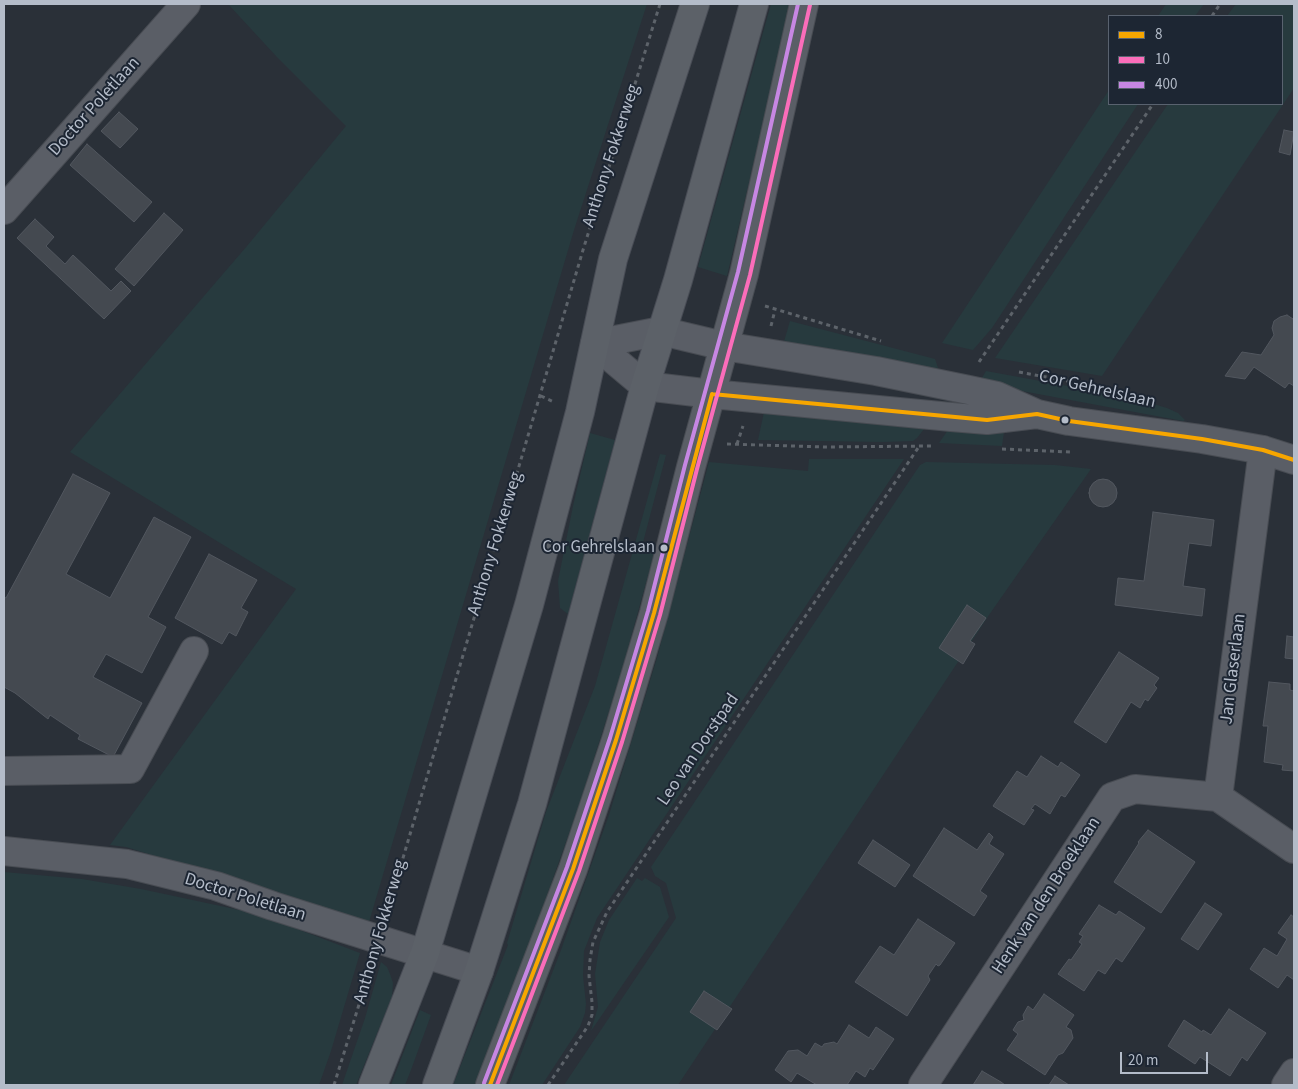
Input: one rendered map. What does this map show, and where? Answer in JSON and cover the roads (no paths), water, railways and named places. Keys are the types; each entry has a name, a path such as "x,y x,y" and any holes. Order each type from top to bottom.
{"main road":[{"name":"Anthony Fokkerweg","path":"373,1085 425,953 529,605 580,412 613,259 695,4"},
{"path":"438,1085 479,971 532,804 645,386 678,280 754,4"}],"street":[{"name":"Doctor Poletlaan","path":"4,210 186,4"},
{"path":"490,1085 573,869 616,740 654,613 744,274 804,4"},
{"name":"Cor Gehrelslaan","path":"595,344 661,331 724,346 876,371 997,396 1037,414 1069,421 1202,439 1263,450 1294,460"},
{"path":"595,344 645,386"},
{"name":"Cor Gehrelslaan","path":"645,386 987,420 1037,414"},
{"name":"Jan Glaserlaan","path":"1218,797 1263,450"},
{"path":"4,771 130,769 194,651"},
{"name":"Henk van den Broeklaan","path":"923,1085 1112,797 1135,789 1218,797"},
{"path":"1218,797 1294,849"},
{"name":"Doctor Poletlaan","path":"4,851 127,864 216,886 378,940 479,971"},
{"path":"1286,1085 1294,1073"}],"place":[{"name":"Cor Gehrelslaan","path":"664,548"}]}
